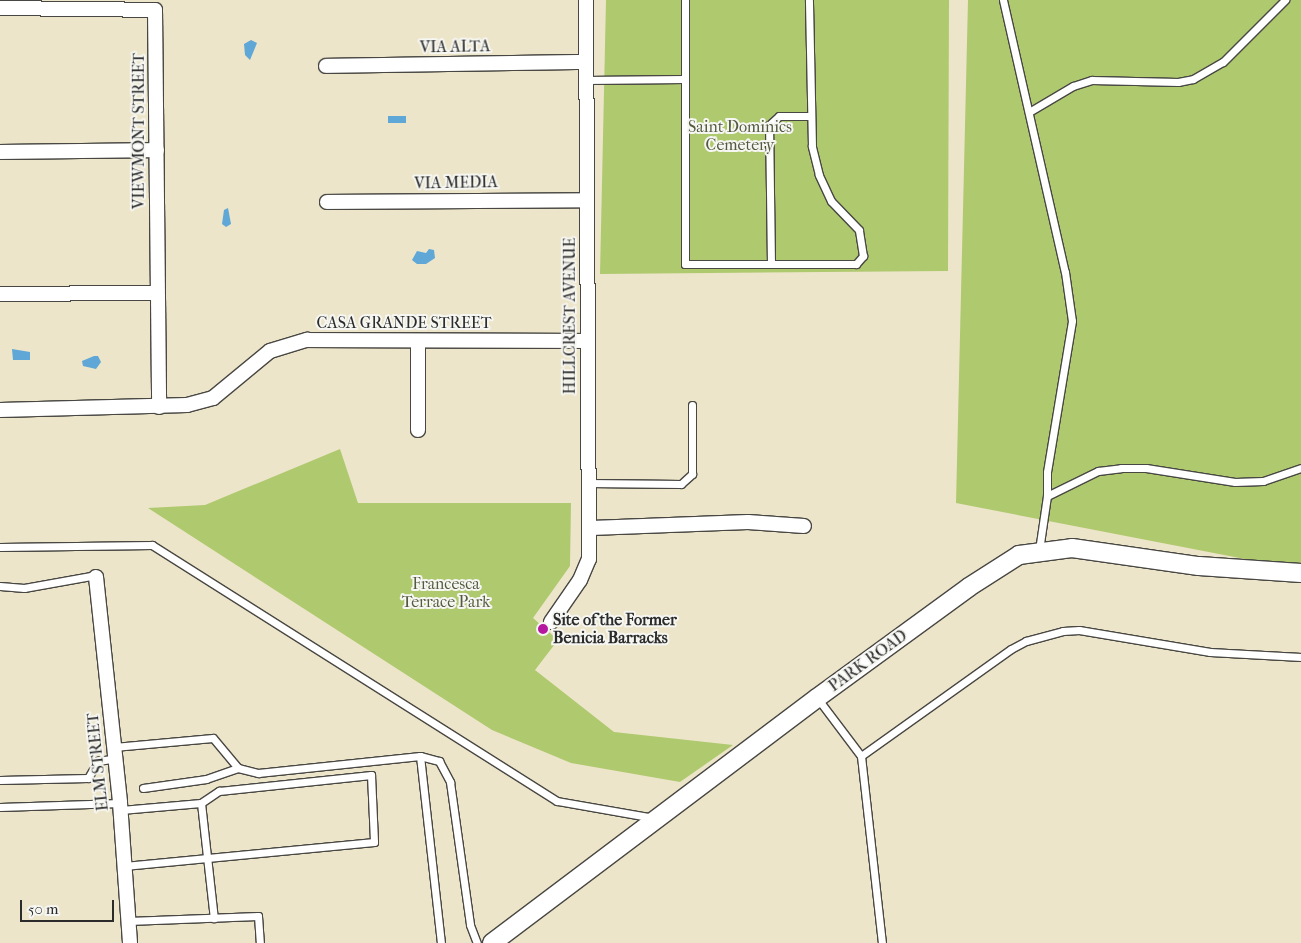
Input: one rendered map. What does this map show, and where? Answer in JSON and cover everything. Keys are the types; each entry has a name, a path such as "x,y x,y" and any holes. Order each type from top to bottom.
{"street":[{"name":"HILLCREST AVENUE","path":"551,622 583,573 589,559 591,528 588,483 586,0"},
{"name":"VIEWMONT STREET","path":"0,8 155,10 159,407"},
{"name":"VIA ALTA","path":"326,66 586,62"},
{"path":"0,152 157,150"},
{"name":"VIA MEDIA","path":"327,202 586,200"},
{"path":"0,294 157,293"},
{"name":"CASA GRANDE STREET","path":"0,410 159,407 213,398 270,351 307,340 418,342 587,341"},
{"path":"418,342 418,430"},
{"path":"591,528 748,522 804,526"},
{"name":"PARK ROAD","path":"492,943 818,698 1000,565 1039,550 1072,548 1199,566 1301,573"},
{"name":"ELM STREET","path":"96,577 120,806 130,943"}],"lane":[{"path":"684,0 685,264 856,264 863,256 859,230 832,201 819,175 812,146 809,0"},
{"path":"1003,0 1065,272 1072,321 1049,456 1047,496 1039,550"},
{"path":"1029,112 1073,86 1092,80 1178,82 1194,79 1223,62 1285,0"},
{"path":"586,80 684,79"},
{"path":"771,264 769,125 779,116 810,116"},
{"path":"588,483 681,484 692,474 692,405"},
{"path":"1047,496 1098,471 1121,468 1146,468 1235,482 1263,481 1301,468"},
{"path":"0,547 152,545 557,801 658,819"},
{"path":"0,586 24,588 91,576 96,577"},
{"path":"861,756 1011,649 1043,635 1079,630 1188,650 1301,657"},
{"path":"818,698 861,756 882,943"},
{"path":"0,780 88,778 98,761 115,753 213,738 238,768"},
{"path":"420,756 441,943"},
{"path":"142,788 206,780 238,768 258,773 420,756 439,762 450,782 470,925 477,943"},
{"path":"0,807 201,803 219,791 371,775 374,842 124,866"},
{"path":"201,803 214,918"},
{"path":"128,920 258,916 260,943"}],"green space":[{"name":"Saint Dominics Cemetery","path":"606,0 949,0 948,271 600,274"},
{"path":"968,0 1301,0 1301,570 956,503"},
{"name":"Francesca Terrace Park","path":"340,449 358,503 571,503 570,566 533,618 558,640 535,670 614,732 733,745 680,782 571,763 492,730 148,508 205,505"}],"water":[{"path":"251,40 257,43 250,60 245,55 244,44"},
{"path":"388,116 406,116 406,123 388,123"},
{"path":"228,208 231,224 226,227 222,224 224,210"},
{"path":"429,249 434,250 435,258 426,264 417,264 412,260 417,251 426,253"},
{"path":"12,349 30,352 30,360 13,360"},
{"path":"98,356 101,362 96,369 83,366 82,361"}],"place":[{"name":"Site of the Former Benicia Barracks","path":"543,629"}]}
